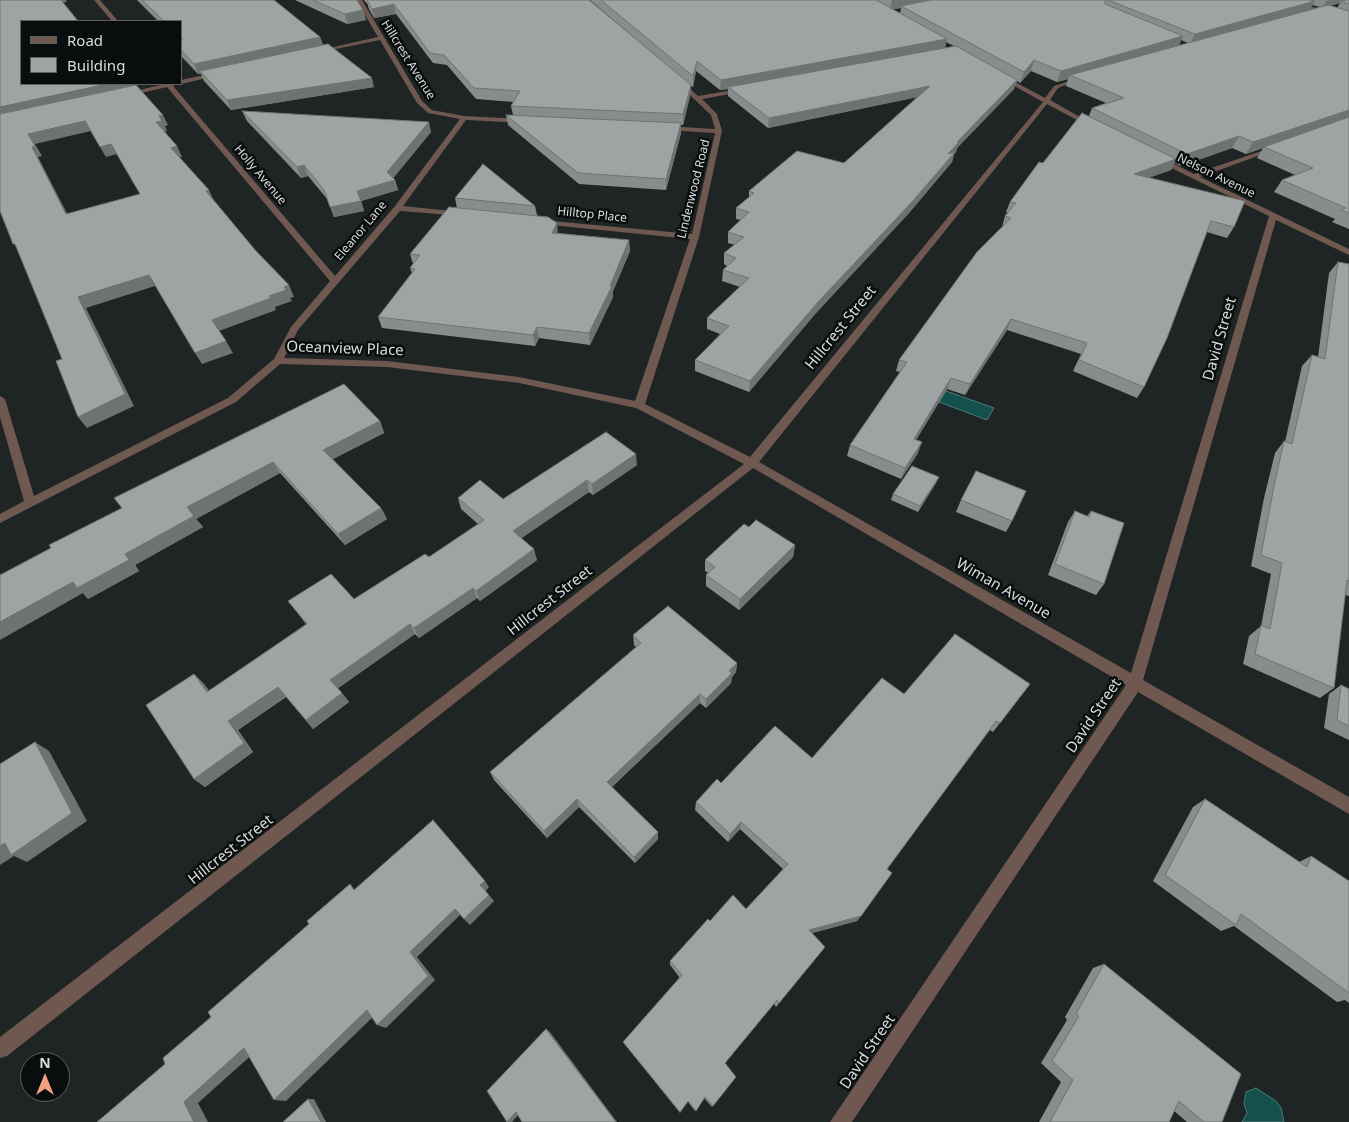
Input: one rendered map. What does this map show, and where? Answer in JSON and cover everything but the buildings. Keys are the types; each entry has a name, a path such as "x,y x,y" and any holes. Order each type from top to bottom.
{"street":[{"path":"97,0 114,20"},
{"name":"Hillcrest Avenue","path":"359,0 419,102 430,112 464,118 528,121"},
{"path":"1282,0 1349,19"},
{"path":"363,7 371,6"},
{"path":"1309,15 1334,8"},
{"path":"314,53 380,38"},
{"path":"182,82 229,71"},
{"name":"Lindenwood Road","path":"639,405 695,237 720,131 714,114 699,98 670,74"},
{"path":"997,74 1104,132"},
{"name":"Hillcrest Street","path":"0,1049 752,463 1046,102 1056,87 1086,76"},
{"path":"116,96 166,85"},
{"name":"Holly Avenue","path":"171,85 335,281"},
{"path":"699,98 754,88"},
{"name":"Eleanor Lane","path":"278,361 294,329 398,208 464,118"},
{"path":"657,128 720,131"},
{"path":"1193,177 1279,147"},
{"name":"Nelson Avenue","path":"1148,154 1349,252"},
{"path":"398,208 472,215"},
{"name":"David Street","path":"840,1122 1135,684 1273,216"},
{"name":"Hilltop Place","path":"530,221 695,237"},
{"name":"Oceanview Place","path":"0,519 232,400 258,380 278,361 387,364 519,380 639,405"},
{"path":"0,399 32,504"},
{"name":"Wiman Avenue","path":"639,405 752,463 1349,806"}],"water":[{"path":"946,391 994,408 987,420 939,402"},
{"path":"1256,1088 1276,1101 1281,1108 1284,1122 1242,1122 1247,1113 1244,1104 1246,1092"}]}
